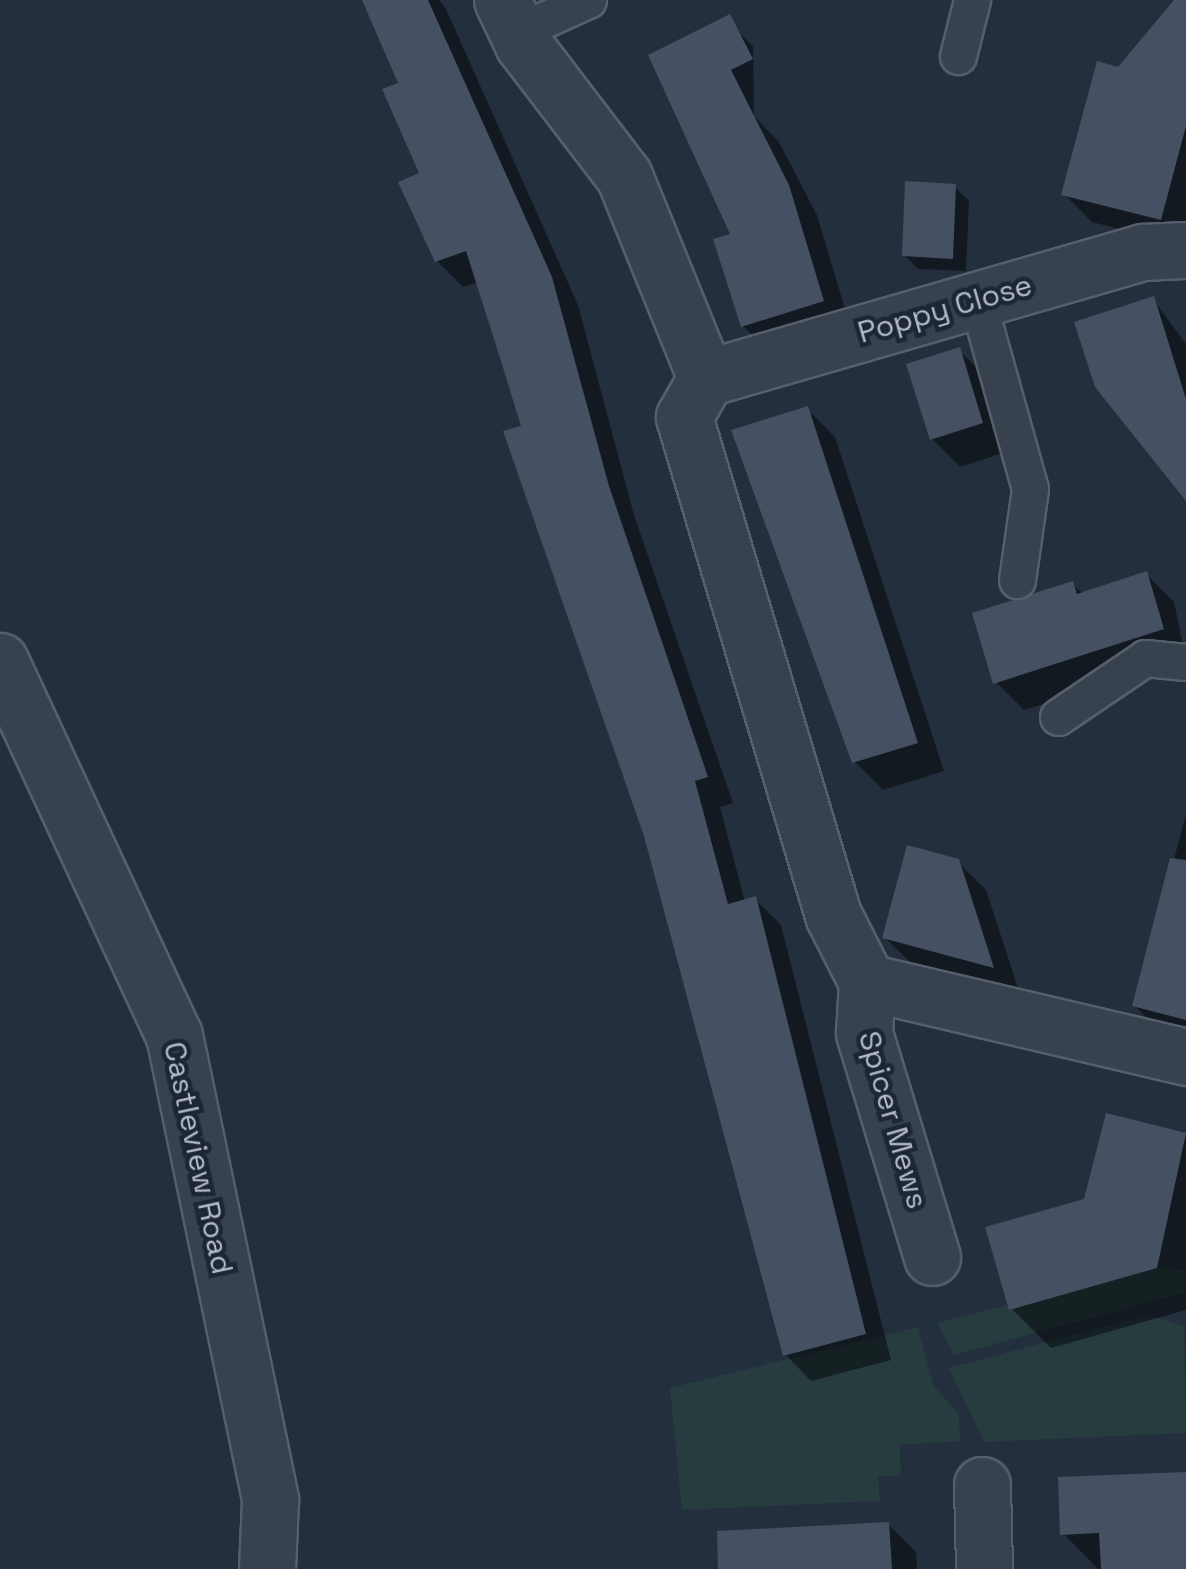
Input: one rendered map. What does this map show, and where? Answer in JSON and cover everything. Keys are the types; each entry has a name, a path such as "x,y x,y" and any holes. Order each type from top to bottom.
{"street":[{"path":"510,16 624,176 706,378 684,417 833,914 867,982 1186,1057"},
{"name":"Poppy Close","path":"706,378 1142,252 1186,250"},
{"name":"Castleview Road","path":"0,660 174,1035 270,1500 267,1569"},
{"name":"Spicer Mews","path":"867,982 864,1033 932,1257"},
{"path":"982,1485 984,1569"}],"lane":[{"path":"510,16 588,0"},
{"path":"958,56 972,0"},
{"path":"977,299 1030,490 1016,580"},
{"path":"1058,717 1145,658 1186,662"}],"green space":[{"path":"1158,1267 1186,1271 1184,1293 954,1355 937,1323"},
{"path":"1147,1315 1184,1326 1186,1433 984,1442 949,1368"},
{"path":"918,1327 933,1385 959,1414 960,1441 900,1445 901,1475 878,1477 880,1501 682,1510 670,1388"}],"building":[{"path":"362,0 428,0 552,277 609,486 708,777 695,781 728,904 756,896 866,1334 783,1356 644,836 503,431 521,426 501,361 466,251 435,262 398,182 419,173 382,89 398,83"},
{"path":"1174,0 1186,0 1186,126 1161,220 1061,195 1097,61 1118,67"},
{"path":"730,14 753,59 731,70 789,185 824,301 741,327 713,239 730,234 648,55"},
{"path":"905,181 956,184 953,259 902,256"},
{"path":"1154,296 1186,399 1186,501 1095,387 1074,322"},
{"path":"960,347 983,423 930,440 906,364"},
{"path":"808,406 918,743 852,763 731,430"},
{"path":"1147,571 1164,629 993,684 972,613 1073,581 1077,594"},
{"path":"907,845 959,859 994,968 882,938"},
{"path":"1170,858 1186,860 1186,1020 1132,1006"},
{"path":"1106,1113 1186,1133 1157,1268 1009,1310 985,1227 1084,1199"},
{"path":"1186,1472 1186,1569 1101,1569 1099,1533 1060,1535 1058,1477"},
{"path":"889,1522 892,1569 718,1569 717,1531"}]}
